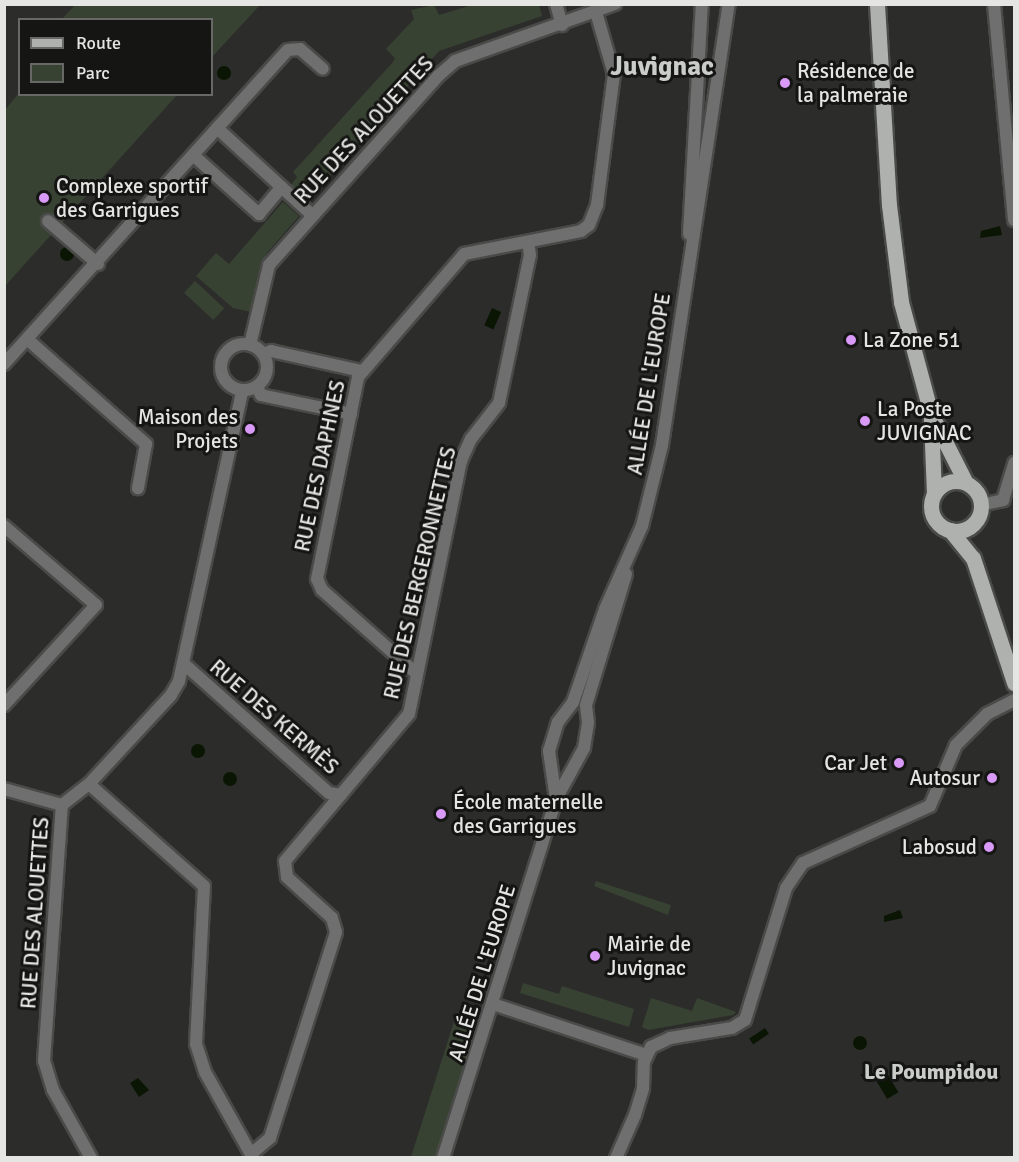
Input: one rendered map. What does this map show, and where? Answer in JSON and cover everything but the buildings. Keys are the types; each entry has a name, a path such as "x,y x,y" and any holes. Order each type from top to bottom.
{"main road":[{"path":"877,4 894,257 905,322 931,414 966,483 977,494 980,505 974,522 973,558 1014,683"},
{"path":"931,414 934,494 932,514 950,530 973,558"},
{"path":"934,494 949,482 966,483"},
{"path":"950,530 963,529 974,522"}],"street":[{"path":"556,4 562,25"},
{"name":"RUE DES ALOUETTES","path":"250,345 269,265 312,215 455,62 615,4"},
{"name":"ALLÉE DE L'EUROPE","path":"690,246 688,212 702,4"},
{"name":"ALLÉE DE L'EUROPE","path":"556,799 549,752 558,723 568,710 605,609 642,525 662,445 690,246 729,4"},
{"path":"994,4 1014,220"},
{"path":"528,242 581,231 595,216 614,74 596,12"},
{"path":"4,364 98,264 288,50 300,49 323,69"},
{"path":"217,128 312,215"},
{"path":"193,155 259,214 282,187"},
{"path":"48,221 98,264"},
{"name":"RUE DES DAPHNES","path":"417,674 319,585 318,573 362,371 464,254 528,242"},
{"name":"RUE DES BERGERONNETTES","path":"252,1156 270,1138 336,932 332,918 287,877 285,861 404,722 417,674 461,461 471,439 499,403 530,255 528,242"},
{"path":"27,339 146,444 138,488"},
{"path":"250,345 264,354 267,374 256,387 242,391 224,378 221,364 229,350 250,345"},
{"path":"264,354 271,351 362,371"},
{"path":"256,387 261,395 351,414"},
{"name":"RUE DES ALOUETTES","path":"91,1158 53,1089 44,1061 62,804 89,783 171,695 183,663 242,391"},
{"path":"980,505 1003,500 1013,482 1014,463"},
{"path":"4,526 96,604 4,705"},
{"name":"ALLÉE DE L'EUROPE","path":"443,1158 556,799 584,748 586,714 618,610 628,561"},
{"name":"RUE DES KERMÈS","path":"183,663 329,793 341,795"},
{"path":"616,1158 642,1095 646,1055 658,1042 740,1025 753,1000 786,888 803,863 930,806 956,745 987,714 1014,700"},
{"path":"568,710 586,714"},
{"path":"552,764 556,769 571,770"},
{"path":"89,783 204,886 196,1044 205,1072 252,1156"},
{"path":"4,789 62,804"},
{"path":"493,1004 646,1055"}],"green space":[{"path":"76,4 260,4 213,56 213,18 63,18"},
{"path":"434,5 439,15 472,5 539,5 542,16 439,51 313,196 304,197 291,185 297,177 293,172 393,62 395,58 386,49 414,19 411,10"},
{"name":"Complexe sportif des Garrigues","path":"18,94 176,96 5,286 5,110"},
{"path":"283,202 299,216 266,254 251,312 233,308 196,276 216,253 229,264"},
{"path":"195,281 224,308 213,320 184,293"},
{"path":"596,881 671,905 668,915 594,886"},
{"path":"523,983 559,994 562,986 634,1009 629,1027 520,993"},
{"path":"651,998 692,1011 697,998 736,1012 733,1015 648,1030 642,1027"},
{"path":"457,1012 479,1015 436,1157 411,1157"}],"shaded area":[{"path":"224,66 229,68 231,73 229,78 224,80 219,78 217,73 219,68"},
{"path":"1000,226 1002,235 980,238 981,231"},
{"path":"67,247 72,249 74,254 72,259 67,261 62,259 60,254 62,249"},
{"path":"492,308 501,312 493,329 484,325"},
{"path":"198,744 203,746 205,751 203,756 198,758 193,756 191,751 193,746"},
{"path":"230,772 235,774 237,779 235,784 230,786 225,784 223,779 225,774"},
{"path":"900,910 903,918 884,922 884,916"},
{"path":"765,1028 769,1034 753,1044 749,1039"},
{"path":"860,1036 865,1038 867,1043 865,1048 860,1050 855,1048 853,1043 855,1038"},
{"path":"885,1070 898,1092 887,1099 874,1077"},
{"path":"138,1078 149,1090 139,1097 130,1083"}],"place":[{"name":"Résidence de la palmeraie","path":"785,83"},
{"name":"Complexe sportif des Garrigues","path":"44,198"},
{"name":"La Zone 51","path":"851,340"},
{"name":"La Poste JUVIGNAC","path":"865,421"},
{"name":"Maison des Projets","path":"250,429"},
{"name":"Car Jet","path":"899,763"},
{"name":"Autosur","path":"992,778"},
{"name":"École maternelle des Garrigues","path":"441,814"},
{"name":"Labosud","path":"989,847"},
{"name":"Mairie de Juvignac","path":"595,956"}],"district":[{"name":"Juvignac","path":"662,67"},
{"name":"Le Poumpidou","path":"931,1072"}]}
